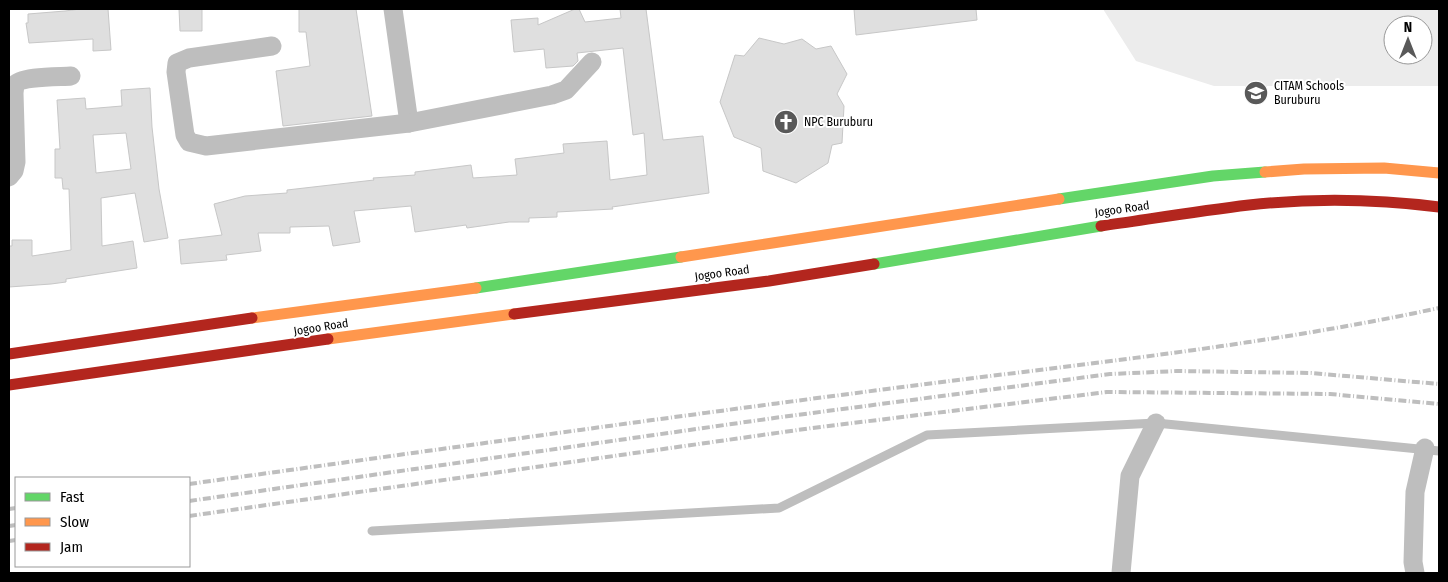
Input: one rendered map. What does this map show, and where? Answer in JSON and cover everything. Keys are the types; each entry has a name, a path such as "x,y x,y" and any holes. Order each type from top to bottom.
{"main road":[{"name":"Jogoo Road","path":"9,354 200,325 468,289 1213,176 1304,169 1384,168 1439,172"},
{"name":"Jogoo Road","path":"9,385 221,356 390,330 769,281 1101,226 1250,205 1341,200 1400,202 1439,207"}],"street":[{"path":"393,9 409,123"},
{"path":"272,46 195,57 182,60 177,64 176,72 185,135 189,142 206,146 409,123 566,90 592,62"},
{"path":"9,177 14,171 16,162 14,93 12,84 28,79 71,76"},
{"path":"1121,573 1130,476 1156,423"},
{"path":"1415,573 1413,562 1415,492 1432,450"}],"lane":[{"path":"372,531 778,508 927,435 1156,423 1432,450"}],"shaded area":[{"path":"1103,9 1439,9 1439,86 1214,86 1136,61"}],"building":[{"path":"80,9 108,9 111,50 93,51 93,39 29,43 26,23 28,23 28,14"},
{"path":"179,9 202,9 202,31 180,31"},
{"path":"299,9 356,9 372,116 283,126 276,71 310,66 306,32 299,32"},
{"path":"579,9 585,22 621,18 620,9 646,9 663,140 703,136 709,193 612,207 613,209 557,212 557,217 529,218 529,222 509,222 467,228 466,225 415,232 411,206 354,211 360,242 333,246 329,226 290,227 290,233 258,233 261,251 226,255 227,260 181,264 179,240 222,235 214,204 245,196 287,193 287,190 374,180 373,178 415,175 415,172 471,165 473,178 517,175 515,159 564,153 563,144 607,141 610,180 647,175 644,133 633,135 623,48 577,53 578,61 573,66 546,68 544,49 514,52 511,20 538,18 538,25"},
{"path":"854,9 976,9 977,20 856,35"},
{"name":"NPC Buruburu","path":"759,38 784,44 802,39 816,49 831,46 847,74 837,94 844,106 842,143 832,145 828,163 796,183 763,171 761,148 734,137 720,102 735,55 744,56"},
{"path":"150,88 159,189 168,238 144,242 135,193 101,198 102,246 133,241 137,268 66,279 66,282 9,287 9,246 12,246 12,240 32,240 32,256 71,250 69,189 63,189 62,178 55,178 55,149 60,149 57,100 85,98 86,109 122,106 121,90","holes":["126,133 131,169 96,173 93,135"]}],"railway":[{"path":"190,484 712,412 1164,354 1302,334 1439,308"},
{"path":"190,501 774,418 1110,374 1177,371 1311,373 1439,384"},
{"path":"190,516 812,428 1107,392 1330,394 1439,404"},
{"path":"9,509 15,508"},
{"path":"9,526 15,525"},
{"path":"9,541 15,540"}],"traffic: fast":[{"path":"1059,199 1213,176 1265,172"},
{"path":"874,264 1101,226"},
{"path":"476,288 681,257"}],"traffic: slow":[{"path":"1265,172 1304,169 1384,168 1439,173"},
{"path":"681,257 1059,199"},
{"path":"252,318 476,288"},
{"path":"328,339 514,314"}],"traffic: jam":[{"path":"1101,226 1230,207 1296,201 1392,202 1439,207"},
{"path":"514,314 769,281 874,264"},
{"path":"9,354 252,318"},
{"path":"9,385 328,339"}],"place":[{"name":"CITAM Schools Buruburu","path":"1256,93"},
{"name":"NPC Buruburu","path":"786,122"}]}
